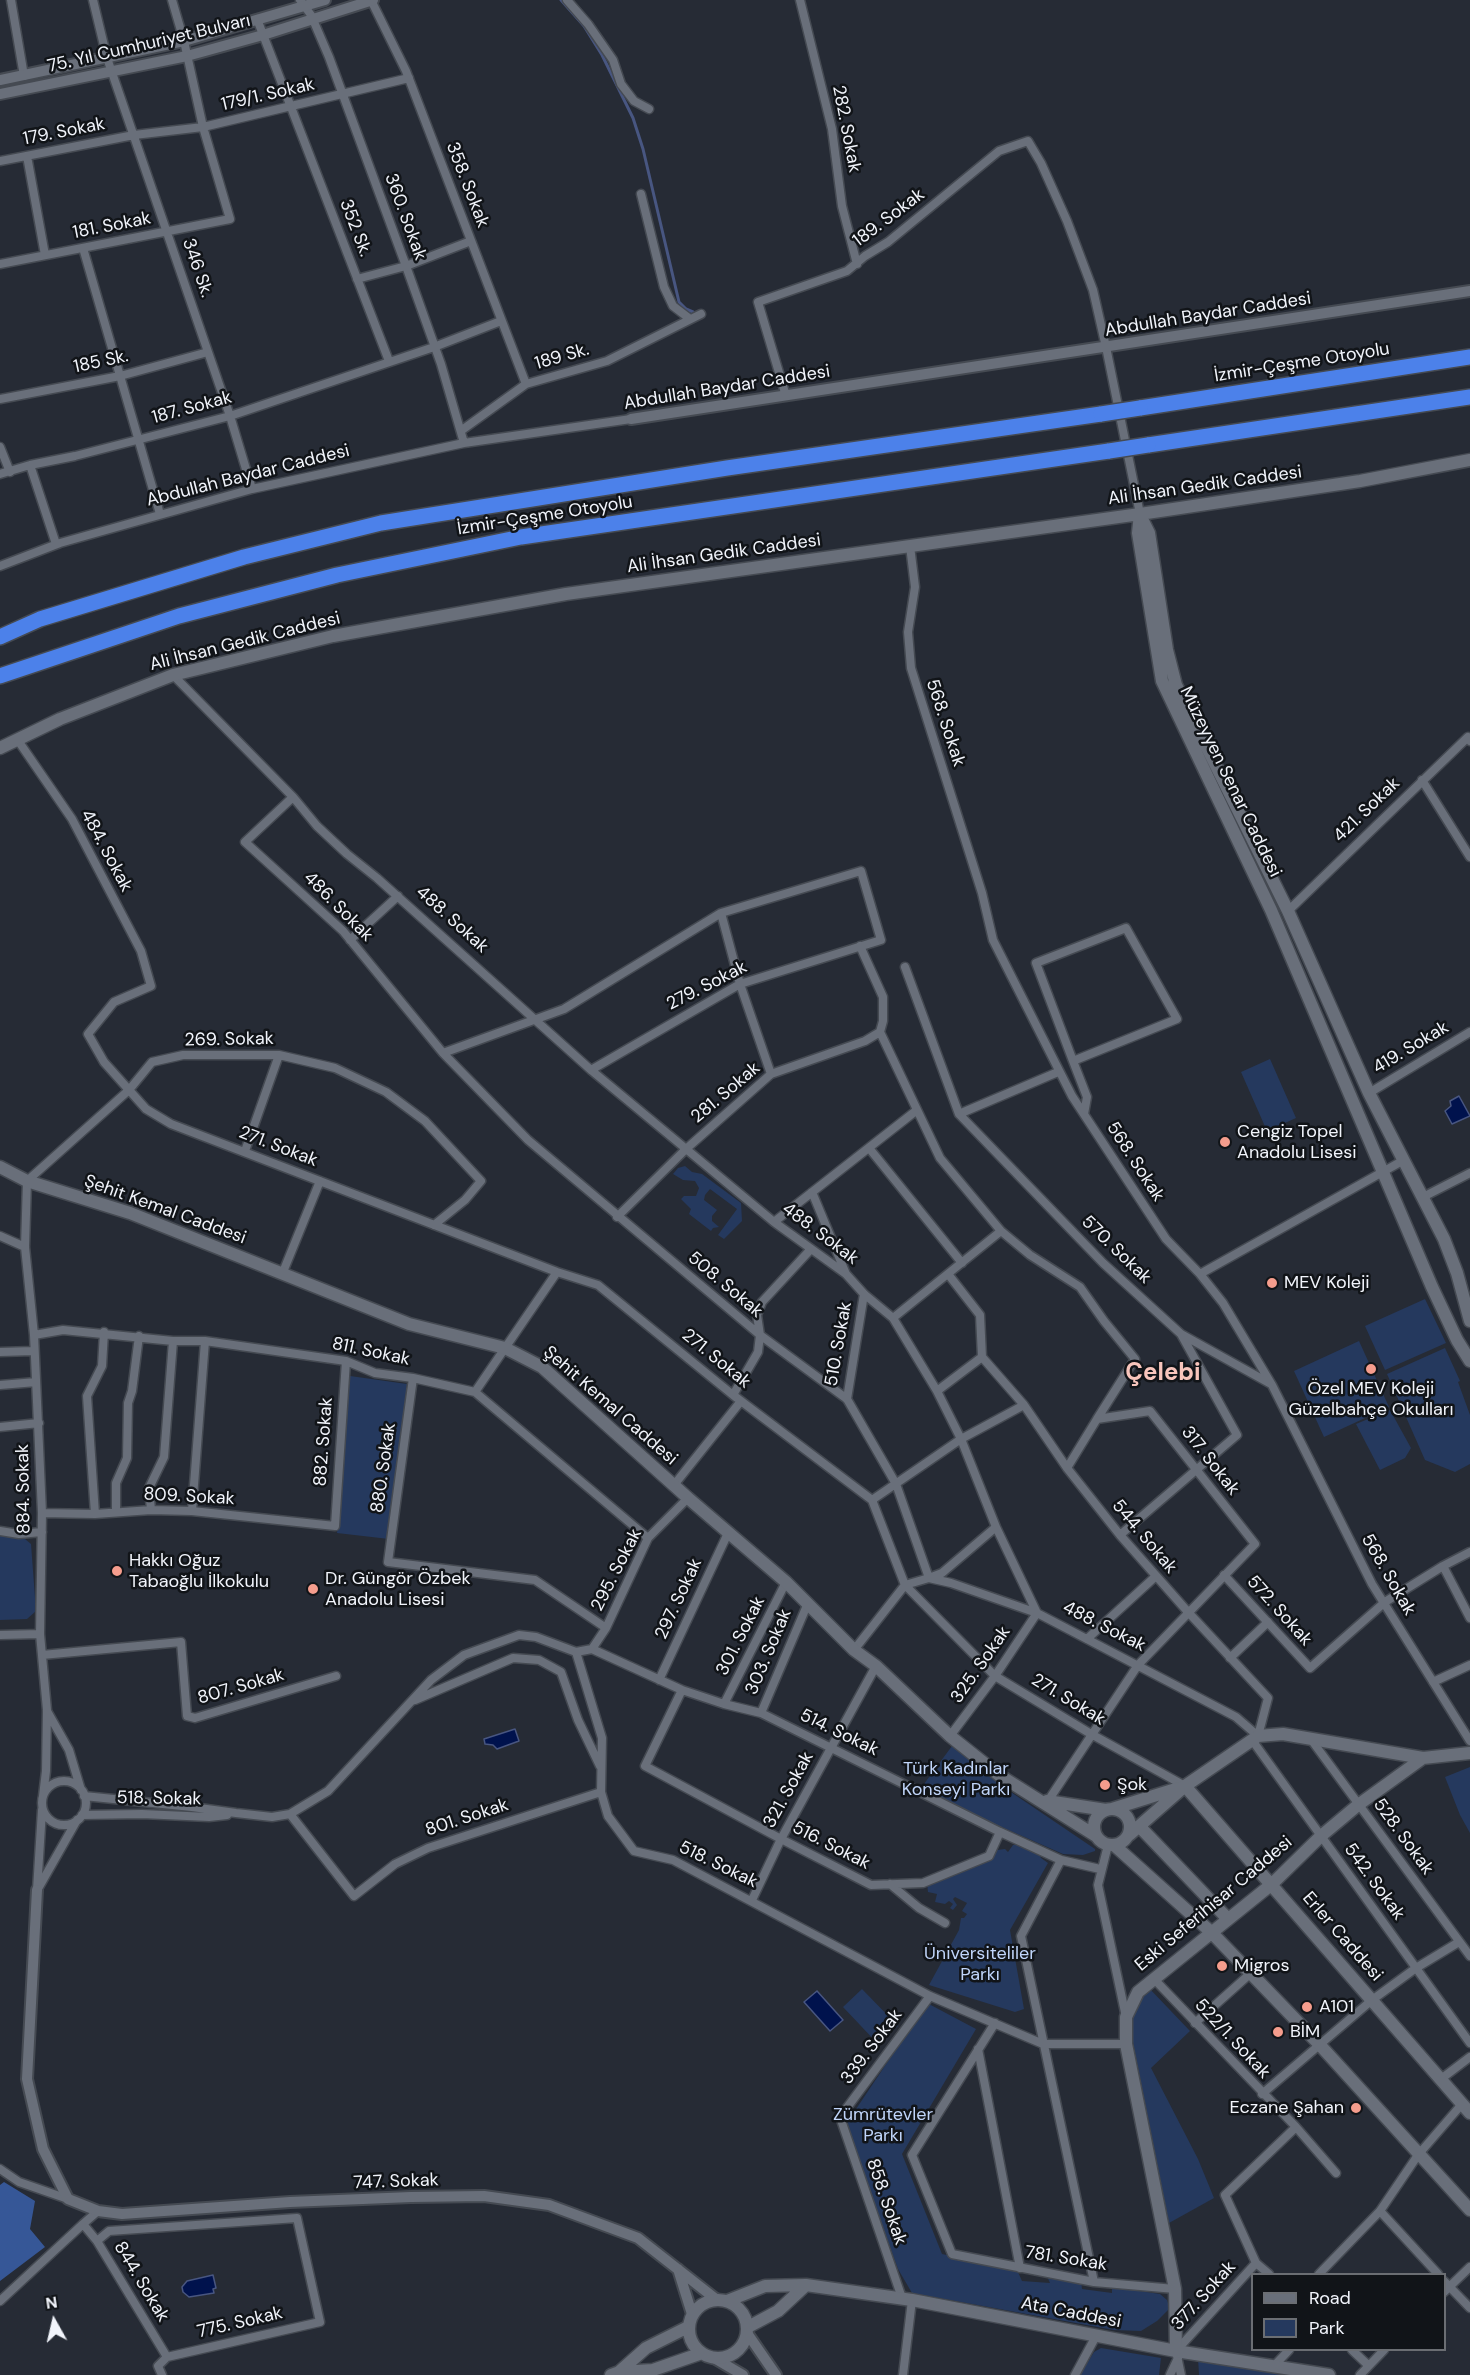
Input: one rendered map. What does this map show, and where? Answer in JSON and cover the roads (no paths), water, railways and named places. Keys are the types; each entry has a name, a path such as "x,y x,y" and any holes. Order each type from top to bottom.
{"highway":[{"name":"İzmir-Çeşme Otoyolu","path":"0,637 40,619 244,557 381,523 727,468 1101,414 1470,357"},
{"name":"İzmir-Çeşme Otoyolu","path":"0,676 180,616 337,574 510,539 1470,397"}],"main road":[{"name":"Ali İhsan Gedik Caddesi","path":"0,748 60,718 173,675 333,636 566,594 1140,514 1360,481 1470,460"},
{"name":"Müzeyyen Senar Caddesi","path":"1140,514 1149,533 1167,650 1176,685 1209,756 1288,911 1369,1093 1447,1247 1470,1321"},
{"name":"Müzeyyen Senar Caddesi","path":"1140,514 1138,533 1162,681 1271,910 1437,1298 1470,1361"},
{"name":"Şehit Kemal Caddesi","path":"0,1167 27,1182 130,1213 409,1324 505,1347 542,1367 786,1582 854,1650 876,1666 950,1736 999,1774 1044,1800 1096,1836"},
{"path":"1111,1845 1125,1840 1185,1785 1255,1738 1283,1734 1423,1758"},
{"name":"Eski Seferihisar Caddesi","path":"1177,2355 1175,2289 1126,2044 1126,2017 1138,1992 1272,1884 1321,1836 1358,1805 1423,1758 1470,1753"},
{"path":"1185,1785 1109,1809 1097,1817 1096,1836 1111,1845 1211,1932 1319,2044 1470,2210"},
{"name":"Erler Caddesi","path":"1185,1785 1466,2108"},
{"path":"1044,1800 1118,1810 1128,1817 1131,1829 1129,1835"},
{"path":"1139,1826 1228,1919"},
{"path":"692,2314 688,2327 692,2343 702,2353 714,2358 732,2354 740,2348 748,2330 778,2312 806,2285"},
{"name":"Ata Caddesi","path":"692,2314 708,2302 722,2301 765,2286 806,2285 907,2299 1095,2336 1177,2355 1329,2375"},
{"path":"722,2301 736,2306 742,2313 748,2330"},
{"path":"615,2373 646,2348 688,2327"},
{"path":"615,2373 654,2370 702,2353"}],"street":[{"path":"11,0 24,76"},
{"name":"346 Sk.","path":"93,0 111,71 230,416 252,489"},
{"path":"172,0 184,41 203,127"},
{"name":"75. Yıl Cumhuriyet Bulvarı","path":"0,80 184,41 303,3 325,0"},
{"name":"75. Yıl Cumhuriyet Bulvarı","path":"0,94 187,56 263,35 372,0"},
{"name":"358. Sokak","path":"372,0 409,78 526,384"},
{"path":"567,0 588,24 613,60 621,84 634,100 649,109"},
{"name":"282. Sokak","path":"800,0 832,129 842,206 857,264"},
{"name":"360. Sokak","path":"303,3 313,19 406,266 435,347 462,430 464,443"},
{"name":"352 Sk.","path":"257,19 389,361"},
{"name":"179/1. Sokak","path":"134,135 203,127 409,78"},
{"name":"181. Sokak","path":"0,264 230,219 203,127"},
{"name":"179. Sokak","path":"0,161 134,135"},
{"name":"189. Sokak","path":"786,396 758,302 847,271 865,256 888,242 999,151 1028,141 1041,163 1071,231 1093,290 1107,347"},
{"path":"27,156 45,255"},
{"path":"641,194 664,287 673,306 690,319"},
{"path":"357,279 406,266 471,242"},
{"path":"84,248 160,514"},
{"name":"Abdullah Baydar Caddesi","path":"0,566 56,544 252,489 464,443 1470,291"},
{"name":"189 Sk.","path":"526,384 607,361 701,314"},
{"name":"187. Sokak","path":"0,474 230,416 435,347 501,321"},
{"path":"1107,347 1140,514"},
{"name":"185 Sk.","path":"0,399 120,376 208,352"},
{"path":"462,430 526,384"},
{"path":"0,447 10,472"},
{"path":"30,465 56,544"},
{"name":"568. Sokak","path":"910,546 915,587 908,632 910,668 982,893 993,940 1058,1072 1084,1114 1166,1239 1200,1274 1223,1304 1272,1385 1372,1584 1470,1741"},
{"name":"488. Sokak","path":"173,675 293,797 317,826 591,1070 774,1222 846,1274 864,1294 893,1318 937,1391 961,1439 996,1527 1037,1612 1236,1717 1255,1738"},
{"name":"421. Sokak","path":"1288,911 1468,737 1470,741"},
{"name":"484. Sokak","path":"17,739 72,819 141,951 151,986 114,1002 88,1034"},
{"path":"1422,780 1470,857"},
{"name":"486. Sokak","path":"293,797 245,842 350,940 443,1053"},
{"name":"279. Sokak","path":"591,1070 740,984 881,939 861,871 721,913"},
{"path":"350,940 398,896"},
{"path":"443,1053 564,1009 721,913 740,984 771,1074"},
{"path":"1073,1061 1177,1019 1126,928 1035,963 1073,1061 1087,1097 1084,1114"},
{"path":"860,946 883,997 883,1021 880,1032 940,1158 1001,1231 1030,1255 1080,1287 1135,1359 1067,1468"},
{"path":"904,967 959,1114 1058,1072"},
{"name":"281. Sokak","path":"617,1217 686,1149 771,1074 865,1041 880,1032"},
{"name":"419. Sokak","path":"1369,1093 1470,1032"},
{"name":"271. Sokak","path":"88,1034 104,1062 146,1109 171,1124 556,1272 598,1285 733,1395 872,1500 905,1585 995,1676 1091,1734 1185,1785"},
{"name":"508. Sokak","path":"443,1053 528,1140 617,1217 760,1335 847,1399 896,1484 929,1578"},
{"name":"269. Sokak","path":"27,1182 129,1090 152,1062 183,1055 279,1055 335,1068 386,1092 425,1121 480,1181 465,1200 434,1225"},
{"path":"245,1151 279,1055"},
{"path":"774,1222 917,1110"},
{"name":"570. Sokak","path":"959,1114 1103,1263 1181,1334 1272,1385"},
{"path":"868,1148 962,1263"},
{"path":"1200,1274 1404,1160"},
{"path":"1423,1197 1470,1173"},
{"path":"283,1272 320,1181"},
{"name":"884. Sokak","path":"27,1182 26,1247 34,1335 42,1513 40,1634 46,1710 46,1771 43,1796"},
{"path":"812,1192 846,1274"},
{"path":"893,1318 1001,1231"},
{"path":"0,1236 26,1247"},
{"path":"733,1395 758,1352 760,1335 758,1315 762,1302 811,1249"},
{"path":"475,1392 556,1272"},
{"path":"937,1391 982,1357 980,1315 948,1274"},
{"name":"510. Sokak","path":"847,1399 864,1294"},
{"name":"811. Sokak","path":"34,1335 63,1330 104,1332 173,1341 205,1341 346,1361 375,1373 413,1378 475,1392 648,1538"},
{"path":"95,1514 87,1396 102,1366 104,1332"},
{"path":"1120,1535 1237,1435 1181,1334"},
{"path":"116,1512 116,1483 127,1458 128,1403 132,1390 138,1336"},
{"path":"151,1510 149,1488 164,1457 173,1341"},
{"path":"192,1511 205,1341"},
{"path":"0,1352 33,1351"},
{"name":"544. Sokak","path":"982,1357 1024,1405 1067,1468 1120,1535 1268,1698 1255,1738"},
{"name":"882. Sokak","path":"335,1526 346,1361"},
{"name":"880. Sokak","path":"413,1378 388,1562 535,1580 606,1628"},
{"path":"0,1385 36,1382"},
{"path":"674,1485 741,1401"},
{"path":"872,1500 961,1439 1024,1405"},
{"name":"317. Sokak","path":"1044,1800 1138,1665 1255,1544 1150,1412 1097,1419"},
{"path":"0,1427 39,1423"},
{"name":"295. Sokak","path":"592,1649 606,1628 648,1538 688,1498"},
{"name":"809. Sokak","path":"42,1513 192,1511 335,1526"},
{"path":"854,1650 905,1585 942,1573 996,1527"},
{"path":"0,1531 19,1534 42,1532"},
{"name":"297. Sokak","path":"659,1680 729,1531"},
{"path":"1384,1602 1470,1552"},
{"path":"1443,1566 1470,1618"},
{"name":"572. Sokak","path":"1224,1575 1310,1668 1384,1602"},
{"path":"1087,1639 1156,1576"},
{"path":"929,1578 951,1583 1037,1612"},
{"name":"301. Sokak","path":"724,1704 786,1582"},
{"name":"303. Sokak","path":"761,1713 808,1603"},
{"name":"325. Sokak","path":"950,1736 995,1676 1037,1612"},
{"path":"1230,1658 1268,1622"},
{"path":"0,1635 40,1634"},
{"name":"518. Sokak","path":"83,1793 236,1814 272,1816 290,1814 328,1791 431,1680 464,1656 519,1635 536,1637 576,1652 602,1738 602,1792 608,1816 634,1851 673,1860 930,1996 1043,2044 1126,2044"},
{"name":"807. Sokak","path":"42,1655 180,1642 187,1716 195,1718 336,1676"},
{"path":"576,1652 592,1649"},
{"name":"514. Sokak","path":"592,1649 682,1689 724,1704 761,1713 1000,1832 1061,1860 1100,1869"},
{"path":"414,1700 513,1658 539,1660 561,1672 578,1720 601,1768"},
{"path":"1432,1682 1470,1665"},
{"name":"321. Sokak","path":"752,1900 781,1839 876,1666"},
{"name":"516. Sokak","path":"682,1689 645,1766 872,1885 923,1883 989,1856 1000,1832"},
{"path":"37,1890 80,1817 85,1803 69,1750 46,1710"},
{"name":"542. Sokak","path":"1255,1738 1321,1836 1470,2043"},
{"name":"528. Sokak","path":"1309,1738 1470,1956"},
{"path":"68,2199 43,2149 27,2079 43,1796 51,1785 57,1782 71,1782 83,1793"},
{"name":"801. Sokak","path":"290,1814 354,1896 395,1864 428,1848 602,1792"},
{"path":"42,1808 45,1814 56,1823 71,1823 80,1817"},
{"name":"518. Sokak","path":"80,1817 142,1814 209,1817 236,1814"},
{"path":"1111,1845 1100,1869 1098,1885 1126,2017"},
{"path":"1061,1860 1021,1936 1094,2282"},
{"path":"890,1884 919,1908 945,1923"},
{"path":"1262,2094 1372,2000 1416,1968 1459,1942"},
{"path":"1195,2023 1251,1973"},
{"name":"522/1. Sokak","path":"1154,1979 1296,2127 1336,2173"},
{"name":"339. Sokak","path":"840,2117 930,1996"},
{"path":"995,2023 978,2049 1020,2268"},
{"name":"781. Sokak","path":"978,2049 912,2156 952,2254 1094,2282 1175,2289"},
{"path":"1441,2079 1470,2057"},
{"path":"1320,2273 1380,2211 1418,2155 1466,2108"},
{"name":"858. Sokak","path":"840,2117 907,2299"},
{"path":"1268,2273 1256,2263 1224,2195 1296,2127"},
{"path":"0,2169 19,2182 98,2211 0,2301"},
{"name":"747. Sokak","path":"98,2211 122,2214 290,2202 484,2196 549,2205 638,2238 722,2301"},
{"path":"1380,2211 1437,2273"},
{"name":"775. Sokak","path":"97,2241 109,2231 297,2218 320,2322 167,2357"},
{"name":"844. Sokak","path":"83,2224 97,2241 167,2357"},
{"name":"377. Sokak","path":"1170,2375 1177,2355 1256,2263"},
{"path":"1470,2267 1446,2287 1470,2308"},
{"path":"678,2269 692,2314"},
{"path":"903,2375 907,2299"},
{"path":"748,2330 776,2375"},
{"path":"1075,2375 1095,2336"},
{"path":"1274,2366 1286,2351"},
{"path":"1354,2351 1368,2365"},
{"path":"1360,2375 1382,2351"},
{"path":"1177,2355 1181,2375"},
{"path":"162,2375 158,2366 167,2357"},
{"path":"714,2358 743,2375"}],"waterway":[{"path":"561,0 584,26 602,55 633,118 643,149 679,302 693,312"}],"place":[{"name":"Cengiz Topel Anadolu Lisesi","path":"1225,1142"},
{"name":"MEV Koleji","path":"1272,1283"},
{"name":"Özel MEV Koleji Güzelbahçe Okulları","path":"1371,1369"},
{"name":"Hakkı Oğuz Tabaoğlu İlkokulu","path":"117,1571"},
{"name":"Dr. Güngör Özbek Anadolu Lisesi","path":"313,1589"},
{"name":"Şok","path":"1105,1785"},
{"name":"Migros","path":"1222,1966"},
{"name":"A101","path":"1307,2007"},
{"name":"BİM","path":"1278,2032"},
{"name":"Eczane Şahan","path":"1356,2108"}],"district":[{"name":"Çelebi","path":"1163,1374"}],"park label":[{"name":"Türk Kadınlar Konseyi Parkı","path":"956,1779"},
{"name":"Üniversiteliler Parkı","path":"980,1964"},
{"name":"Zümrütevler Parkı","path":"883,2125"}]}
